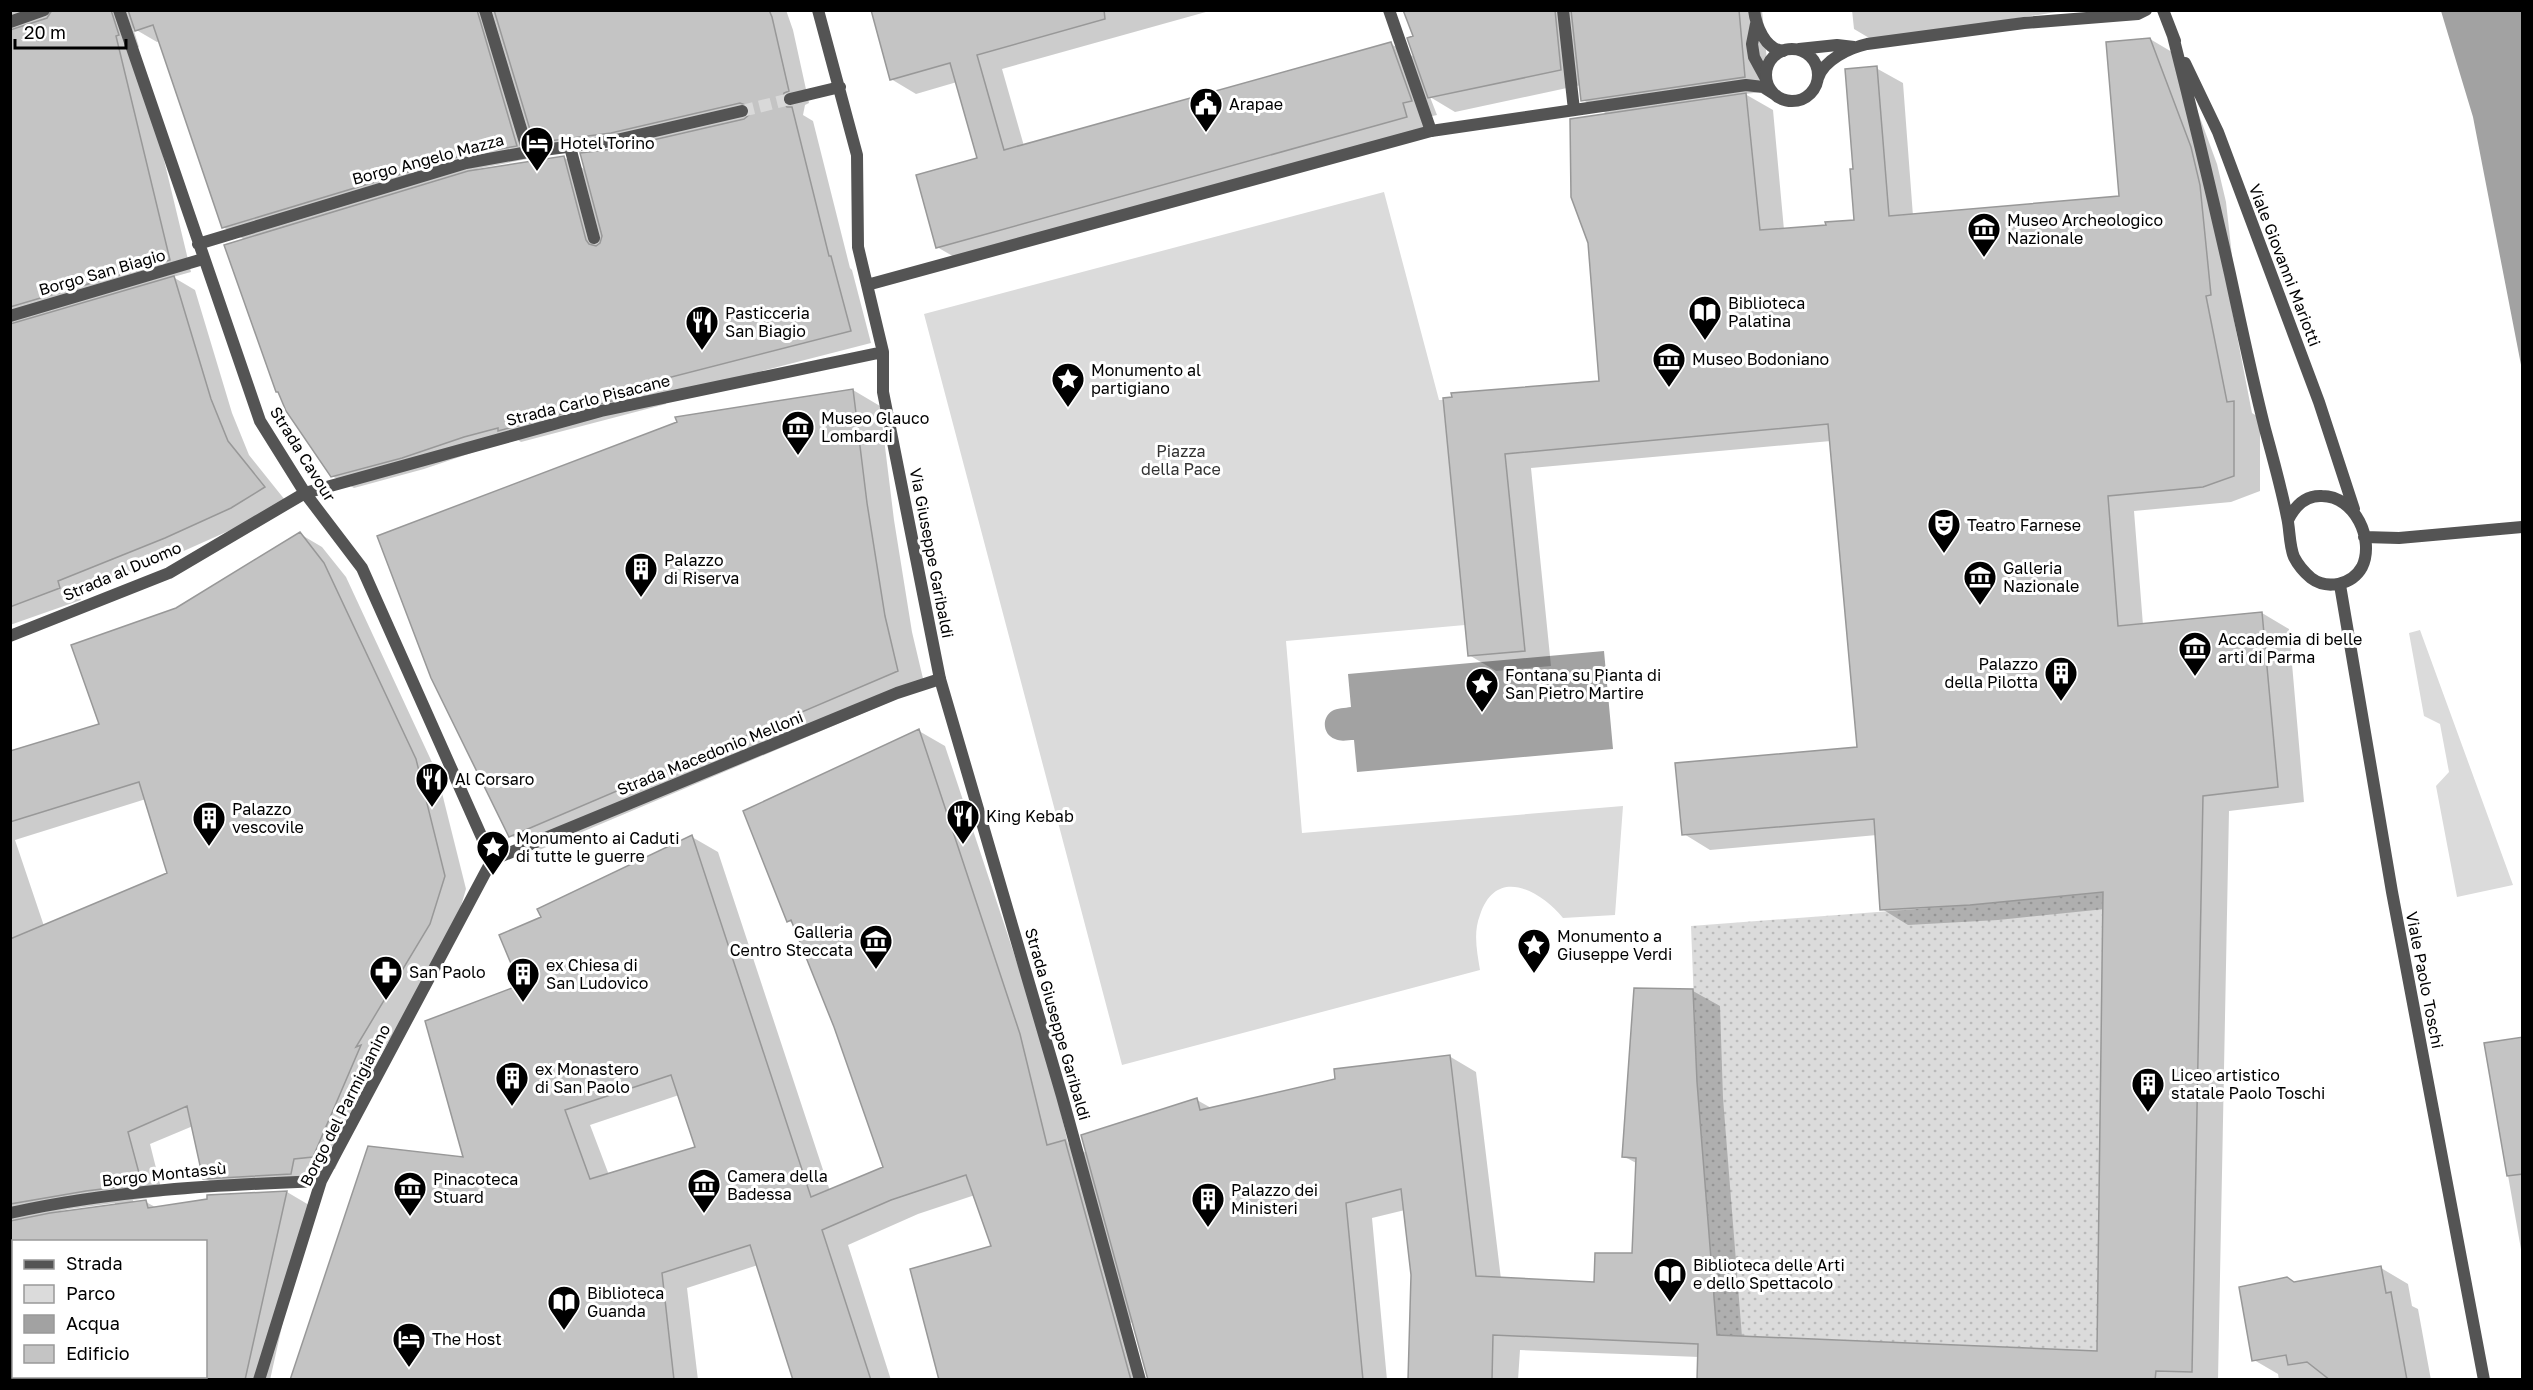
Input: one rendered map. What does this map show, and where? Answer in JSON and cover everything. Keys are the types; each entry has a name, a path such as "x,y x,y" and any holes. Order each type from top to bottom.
{"street":[{"path":"10,22 44,10"},
{"name":"Strada Cavour","path":"119,10 260,421 305,493 362,568 492,860"},
{"path":"485,10 528,152"},
{"name":"Via Giuseppe Garibaldi","path":"818,10 857,155 859,186 857,232 883,352 883,392 940,679"},
{"path":"1389,10 1431,131"},
{"path":"1563,10 1574,110"},
{"path":"867,285 1431,131 1752,84 1763,87 1788,101 1804,98 1816,86 1818,70 1809,55 1773,48 1759,31 1754,10"},
{"path":"1766,79 1769,61 1788,50 1837,45 1854,47 1879,41 2024,22 2138,14 2146,10"},
{"name":"Viale Giovanni Mariotti","path":"2163,10 2218,132 2319,402 2354,510"},
{"path":"1756,24 1752,44 1754,57 1774,94"},
{"name":"Viale Giovanni Mariotti","path":"2173,36 2288,520"},
{"path":"1818,78 1826,66 1854,47"},
{"path":"790,99 840,87"},
{"name":"Borgo Angelo Mazza","path":"198,244 466,163 623,139 742,111"},
{"path":"570,147 594,238"},
{"name":"Borgo San Biagio","path":"10,316 203,259"},
{"name":"Strada Carlo Pisacane","path":"305,493 601,411 883,352"},
{"name":"Strada al Duomo","path":"10,636 169,573 305,493"},
{"path":"2318,495 2341,499 2354,510 2364,537 2362,567 2349,580 2340,585 2321,583 2302,570 2294,555 2288,520 2294,508 2301,502 2318,495"},
{"path":"2364,537 2407,537 2523,527"},
{"name":"Viale Paolo Toschi","path":"2340,585 2390,880 2484,1380"},
{"name":"Strada Macedonio Melloni","path":"492,860 897,693 940,679"},
{"name":"Strada Giuseppe Garibaldi","path":"940,679 1062,1096 1140,1380"},
{"name":"Borgo del Parmigianino","path":"259,1380 321,1181 492,860"},
{"name":"Borgo Montassù","path":"10,1213 56,1203 194,1185 321,1181"}],"green space":[{"name":"Piazza della Pace","path":"1384,192 1439,400 1443,400 1465,625 1286,641 1302,833 1623,806 1615,915 1563,918 1543,899 1531,892 1507,887 1496,891 1487,900 1480,915 1476,935 1480,970 1122,1065 924,314"},
{"path":"2420,630 2513,885 2457,897 2436,786 2449,772 2440,724 2424,716 2409,633"},
{"path":"2103,892 2097,1351 1717,1335 1697,1082 1691,926 1970,905"}],"water":[{"path":"2441,11 2522,11 2522,370 2473,117"},
{"path":"1604,651 1613,749 1357,772 1354,740 1337,740 1331,737 1326,730 1325,722 1328,714 1336,709 1351,707 1348,674"}],"building":[{"path":"52,10 111,10 119,35 116,36 170,260 10,307 10,30 47,18"},
{"path":"128,10 477,10 517,146 464,155 222,228 153,25 135,31"},
{"path":"494,10 769,10 789,91 784,93 782,101 787,107 792,107 829,256 831,256 851,331 644,384 646,392 498,431 498,428 464,437 402,458 331,477 286,411 276,392 224,245 468,171 564,156 586,240 589,244 596,246 600,243 602,236 580,153 614,149 744,119 750,114 748,106 740,103 611,133 534,143"},
{"name":"Arapae","path":"871,10 1104,10 1105,19 977,55 1004,150 1391,42 1412,101 1403,103 1407,117 936,248 916,175 977,158 950,63 890,80"},
{"path":"1403,10 1555,10 1561,70 1428,98 1407,38 1413,36"},
{"path":"1571,10 1739,10 1745,77 1581,101"},
{"name":"Palazzo della Pilotta","path":"2150,38 2191,147 2200,185 2211,295 2206,296 2227,402 2234,401 2234,476 2203,487 2108,496 2118,626 2262,612 2278,787 2203,796 2192,1372 2156,1371 2155,1380 1697,1380 1698,1344 1493,1335 1492,1380 1408,1380 1411,1275 1401,1189 1346,1203 1363,1380 1148,1380 1081,1135 1197,1098 1200,1110 1335,1079 1334,1069 1450,1055 1476,1276 1594,1282 1595,1253 1632,1253 1636,1158 1622,1157 1634,988 1693,989 1697,1082 1717,1335 2097,1351 2103,892 1970,905 1880,910 1874,819 1682,835 1675,763 1857,747 1828,424 1505,454 1525,651 1468,656 1443,398 1452,397 1451,393 1599,381 1588,243 1571,197 1570,119 1746,93 1760,230 1826,225 1825,222 1854,220 1850,169 1853,169 1845,69 1877,66 1889,216 2119,196 2106,42"},
{"path":"174,276 211,399 228,441 265,487 231,508 165,538 58,581 60,588 10,607 10,324"},
{"name":"Palazzo di Riserva","path":"853,389 867,503 885,616 898,671 509,837 431,678 377,536 677,422 675,417"},
{"path":"300,532 324,563 416,759 445,876 430,924 356,1047 361,1045 313,1157 294,1159 291,1174 203,1179 187,1106 128,1132 142,1184 10,1204 10,939 167,873 139,782 10,822 10,751 99,724 71,645 176,608"},
{"path":"919,729 1020,1034 1047,1145 1065,1140 1131,1380 939,1380 910,1269 991,1246 966,1175 891,1200 822,1230 871,1380 793,1380 750,1245 662,1273 674,1380 290,1380 368,1146 463,1157 425,1021 520,985 499,935 541,917 537,909 692,835 811,1197 883,1167 834,1027 791,920 787,922 743,811","holes":["671,1075 695,1147 590,1179 565,1110"]},
{"path":"2523,1037 2523,1174 2507,1176 2484,1043"},
{"path":"287,1191 245,1380 206,1380 207,1240 12,1240 10,1242 10,1221 50,1213 146,1200 148,1208 207,1199 207,1195"},
{"path":"2381,1266 2386,1293 2391,1292 2407,1380 2330,1380 2307,1362 2288,1365 2286,1355 2252,1361 2239,1287 2287,1277 2294,1282"}],"tunnel":[{"path":"742,111 790,99"}],"place":[{"name":"Arapae","path":"1206,133"},
{"name":"Hotel Torino","path":"537,172"},
{"name":"Museo Archeologico Nazionale","path":"1984,258"},
{"name":"Biblioteca Palatina","path":"1705,341"},
{"name":"Pasticceria San Biagio","path":"702,351"},
{"name":"Museo Bodoniano","path":"1669,388"},
{"name":"Monumento al partigiano","path":"1068,408"},
{"name":"Museo Glauco Lombardi","path":"798,456"},
{"name":"Teatro Farnese","path":"1944,554"},
{"name":"Palazzo di Riserva","path":"641,598"},
{"name":"Galleria Nazionale","path":"1980,606"},
{"name":"Accademia di belle arti di Parma","path":"2195,677"},
{"name":"Palazzo della Pilotta","path":"2061,702"},
{"name":"Fontana su Pianta di San Pietro Martire","path":"1482,713"},
{"name":"Al Corsaro","path":"432,808"},
{"name":"King Kebab","path":"963,845"},
{"name":"Palazzo vescovile","path":"209,847"},
{"name":"Monumento ai Caduti di tutte le guerre","path":"493,876"},
{"name":"Galleria Centro Steccata","path":"876,970"},
{"name":"Monumento a Giuseppe Verdi","path":"1534,974"},
{"name":"San Paolo","path":"386,1001"},
{"name":"ex Chiesa di San Ludovico","path":"523,1003"},
{"name":"ex Monastero di San Paolo","path":"512,1107"},
{"name":"Liceo artistico statale Paolo Toschi","path":"2148,1113"},
{"name":"Camera della Badessa","path":"704,1214"},
{"name":"Pinacoteca Stuard","path":"410,1217"},
{"name":"Palazzo dei Ministeri","path":"1208,1228"},
{"name":"Biblioteca delle Arti e dello Spettacolo","path":"1670,1303"},
{"name":"Biblioteca Guanda","path":"564,1331"},
{"name":"The Host","path":"409,1368"}]}
